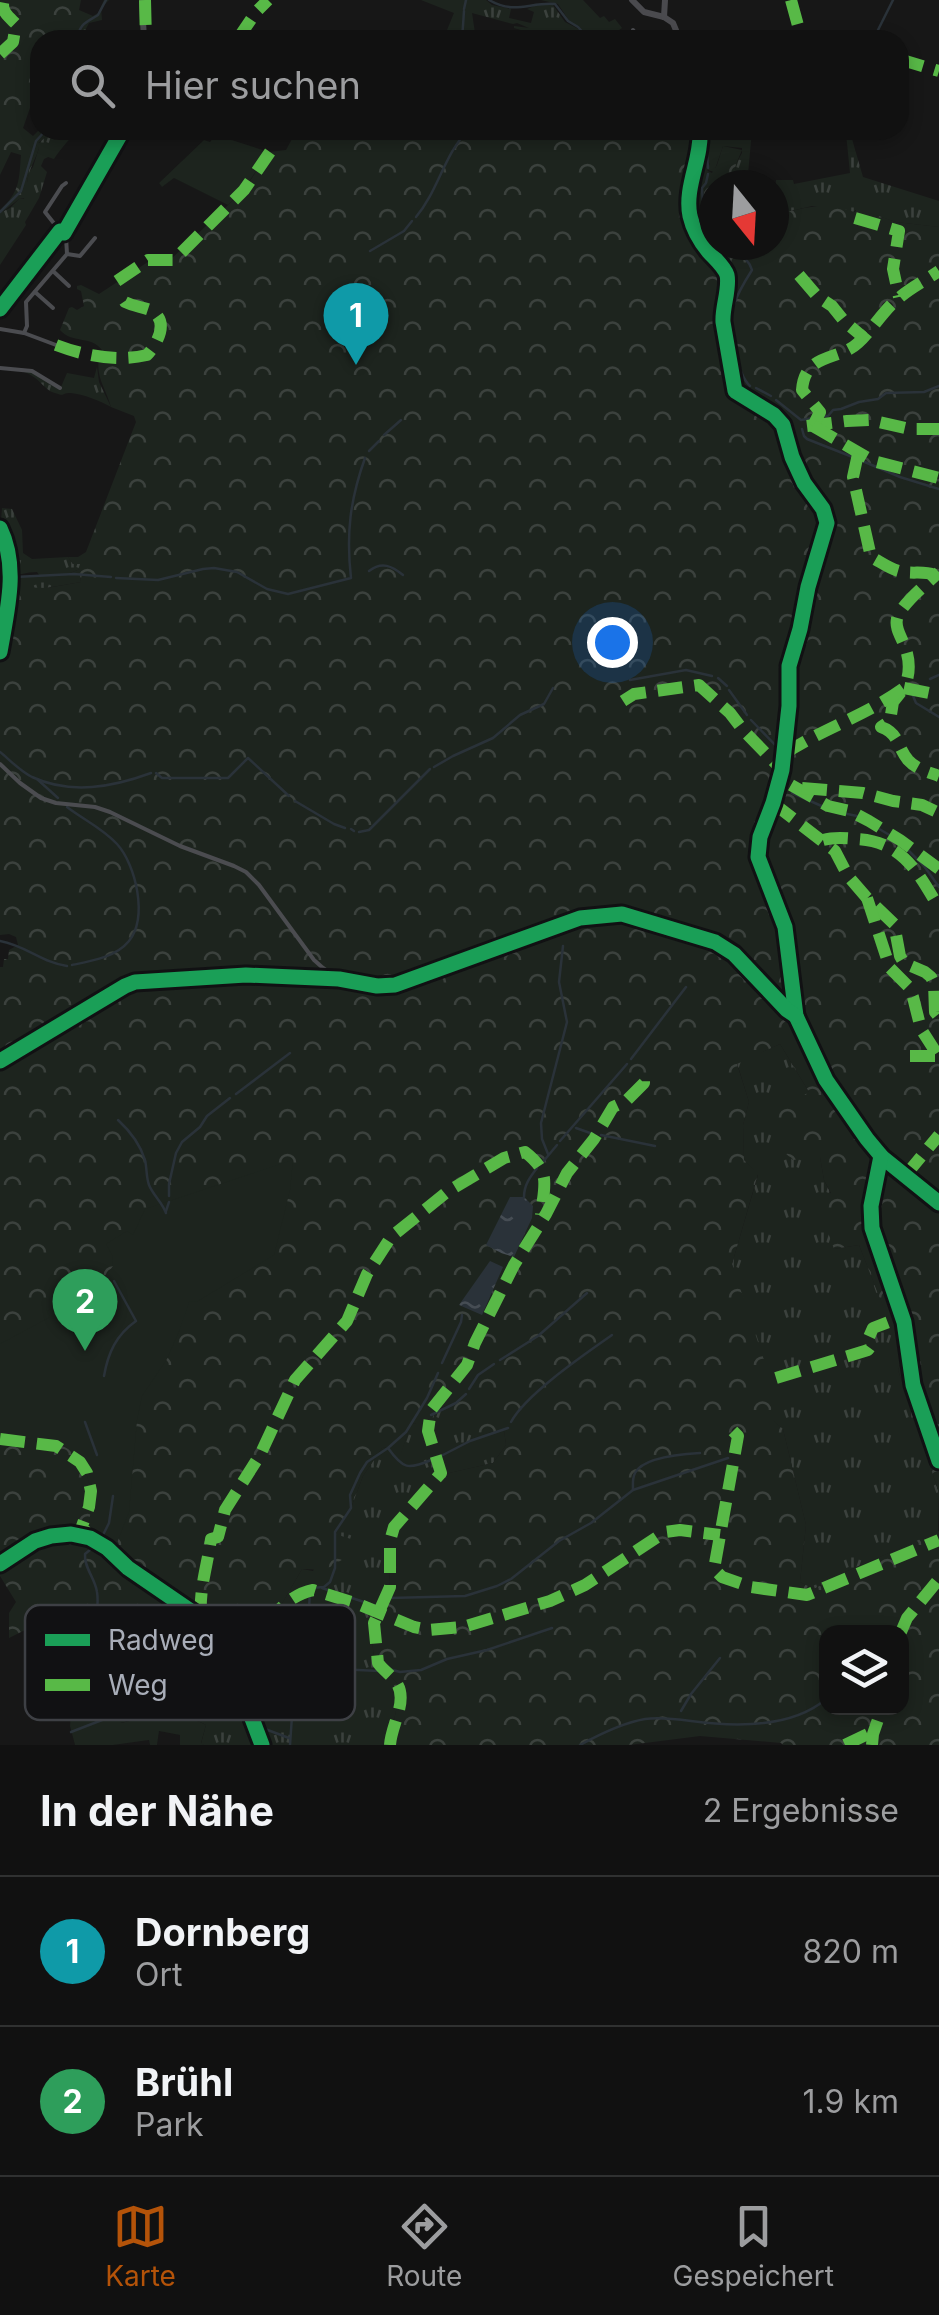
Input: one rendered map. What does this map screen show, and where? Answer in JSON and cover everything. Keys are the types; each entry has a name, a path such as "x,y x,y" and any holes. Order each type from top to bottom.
{"street":[{"path":"142,0 144,30"},
{"path":"632,0 644,12 664,17 675,30"},
{"path":"664,17 666,0"},
{"path":"0,310 77,209 116,140"},
{"path":"700,140 688,195 690,215 696,233 728,278 722,322 735,391 774,415 783,426 792,457 827,523 789,666 782,770 760,838 758,857 784,923 796,1016 826,1080 882,1158 939,1203"},
{"path":"24,333 26,302 67,254 66,237 45,212 66,183"},
{"path":"67,254 80,256 95,238"},
{"path":"53,272 69,286"},
{"path":"34,292 53,308"},
{"path":"0,328 56,345"},
{"path":"0,368 32,370 60,388"},
{"path":"0,528 11,568 0,652"},
{"path":"0,764 41,798 110,812 246,872 314,960 339,979 377,986 395,984 580,918 622,914 715,942 734,954 796,1016"},
{"path":"780,1002 792,995"}],"green space":[{"path":"0,0 81,0 79,10 93,16 104,0 109,0 101,8 102,20 89,23 85,30 30,30 30,108 23,128 30,134 30,140 42,140 36,145 39,148 29,172 27,187 31,187 31,193 1,213 17,185 21,155 11,152 0,175"},
{"path":"421,0 486,0 511,9 509,18 531,23 534,12 527,9 539,4 553,5 565,22 580,30 521,30 514,26 529,28 472,13 475,30 447,30 454,13"},
{"path":"541,0 583,0 600,18 604,16 609,22 615,19 622,28 582,30 570,22 558,4"},
{"path":"69,140 54,159 44,159 41,166 47,172 39,198 0,265 0,213 24,199 39,143"},
{"path":"204,140 232,140 269,152 228,205 174,178 162,187 159,183"},
{"path":"292,140 697,140 696,153 703,154 710,163 705,167 707,170 699,170 699,260 789,260 789,212 814,207 854,212 856,208 896,222 939,227 939,1493 898,1370 905,1351 896,1311 884,1309 859,1245 834,1249 817,1202 831,1193 820,1157 793,1160 784,1152 776,1113 809,1092 780,1044 737,1064 749,1102 743,1125 744,1160 758,1174 732,1264 775,1393 773,1408 766,1414 783,1429 806,1525 800,1582 814,1589 939,1531 939,1745 783,1745 700,1736 629,1745 389,1745 397,1683 374,1658 370,1621 390,1582 388,1561 393,1524 436,1476 493,1463 506,1445 504,1430 468,1432 446,1406 435,1411 430,1425 421,1428 418,1423 411,1424 399,1460 391,1447 382,1448 363,1476 351,1508 335,1534 351,1539 345,1558 325,1570 302,1569 281,1605 25,1605 25,1630 9,1638 9,1613 16,1602 0,1576 0,967 8,959 9,950 18,945 16,937 0,935 0,656 9,595 16,587 47,588 81,582 80,575 70,573 80,569 80,564 73,564 68,557 86,552 136,422 134,416 111,407 99,372 102,350 98,345 60,330 69,308 77,310 84,306 77,286 99,294 151,260 169,261 244,190 269,152 286,150"},
{"path":"701,140 751,140 748,170 735,170 742,148 723,146 715,170 705,169 710,164 700,154"},
{"path":"847,140 852,140 863,177 939,201 939,227 896,222 857,209 853,212 812,206 789,211 789,180 794,184 850,173"},
{"path":"723,146 742,150 735,170 714,170"},
{"path":"97,367 99,382 111,407 81,395 51,391 21,371 26,369 61,387 67,373 94,378"},
{"path":"2,508 12,509 22,530 23,553 32,559 68,557 73,564 80,563 80,569 70,573 80,575 81,582 13,592 0,656 0,582 6,578 40,576 37,572 0,575 0,556 10,553 0,534"},
{"path":"780,1044 809,1092 824,1180 831,1194 834,1249 859,1245 884,1308 896,1310 905,1351 898,1370 939,1493 938,1532 814,1589 800,1582 806,1525 783,1429 765,1414 732,1264 758,1175 744,1160 743,1125 749,1102 737,1063"},
{"path":"293,1160 274,1255 198,1301 189,1302 167,1359 142,1396 129,1512 115,1548 88,1530 90,1488 82,1463 73,1453 47,1441 0,1435 0,1344 50,1317 47,1311 100,1281 113,1266 106,1244 127,1231 133,1235 145,1209"},
{"path":"446,1406 488,1433 504,1430 506,1445 493,1463 436,1476 388,1561 390,1582 370,1622 374,1658 397,1683 389,1745 201,1744 206,1725 195,1720 355,1720 355,1605 281,1605 302,1569 313,1571 382,1448 391,1447 401,1453 411,1424"},
{"path":"70,1720 195,1720 206,1725 201,1743 204,1745 180,1745 180,1735 159,1731 157,1745 150,1745 149,1740 75,1745"}],"water":[{"path":"510,1197 524,1197 533,1206 532,1218 514,1257 486,1245"},
{"path":"490,1261 503,1267 482,1315 459,1305"}],"waterway":[{"path":"81,30 98,15 106,0"},
{"path":"464,9 466,0"},
{"path":"489,0 514,7 555,4 581,30"},
{"path":"878,30 893,0"},
{"path":"463,30 464,11"},
{"path":"0,212 21,191 37,140"},
{"path":"416,217 460,140"},
{"path":"706,141 708,168"},
{"path":"370,251 404,231 412,221"},
{"path":"746,260 752,270 732,315 737,360 750,386"},
{"path":"821,416 886,393 924,392 939,386"},
{"path":"756,388 771,396"},
{"path":"776,400 801,420 813,418"},
{"path":"384,435 401,420"},
{"path":"802,429 807,439 855,458"},
{"path":"369,451 379,441"},
{"path":"116,578 158,580 214,568 237,572 267,589 288,594 351,578 350,517 365,458"},
{"path":"860,460 939,489"},
{"path":"369,571 387,566 403,575"},
{"path":"0,571 7,576"},
{"path":"15,577 111,577"},
{"path":"630,680 686,670 712,676"},
{"path":"930,679 939,675"},
{"path":"718,678 727,686"},
{"path":"434,767 493,738 520,715 544,704 553,688"},
{"path":"729,690 747,715"},
{"path":"911,691 916,703 939,717"},
{"path":"751,720 780,750"},
{"path":"0,752 32,777 62,786 107,785 151,773"},
{"path":"156,773 162,778 228,778 248,758 289,796"},
{"path":"359,832 369,830 430,769"},
{"path":"37,779 58,798"},
{"path":"792,793 833,811 857,816 898,840 939,887"},
{"path":"295,801 345,828"},
{"path":"67,807 105,833 124,853 139,905 135,931 124,946 103,958 72,965"},
{"path":"0,941 67,966"},
{"path":"548,1154 541,1123 567,1022 559,982 563,946"},
{"path":"631,1059 686,987"},
{"path":"236,1094 290,1053"},
{"path":"560,1141 627,1064"},
{"path":"169,1196 176,1153 182,1142 230,1098"},
{"path":"118,1120 140,1149 149,1185 166,1213"},
{"path":"576,1128 593,1134"},
{"path":"601,1135 655,1146"},
{"path":"542,1163 557,1145"},
{"path":"524,1197 526,1185 537,1168"},
{"path":"166,1211 169,1202"},
{"path":"104,1376 114,1345 136,1321 114,1281"},
{"path":"500,1360 538,1336 587,1293"},
{"path":"442,1363 462,1315"},
{"path":"511,1422 542,1387 612,1335"},
{"path":"469,1389 478,1375 494,1364"},
{"path":"309,1605 310,1588 324,1587 330,1582 335,1568 335,1532 351,1508 350,1495 360,1473 367,1462 406,1432 438,1373"},
{"path":"431,1415 466,1394"},
{"path":"85,1422 97,1455"},
{"path":"437,1458 508,1428"},
{"path":"388,1448 406,1466 431,1460"},
{"path":"633,1490 635,1473 646,1463 700,1453"},
{"path":"390,1598 465,1596 497,1586 633,1490 728,1458"},
{"path":"102,1537 109,1523 113,1496"},
{"path":"96,1545 85,1554 85,1559 98,1605"},
{"path":"322,1588 376,1606 381,1601"},
{"path":"389,1669 421,1670 552,1628"},
{"path":"681,1711 720,1658"},
{"path":"355,1670 379,1671"},
{"path":"580,1745 645,1719 762,1723 797,1716 819,1704"},
{"path":"71,1732 102,1720"},
{"path":"242,1720 250,1723"},
{"path":"290,1745 292,1720"},
{"path":"257,1726 289,1738"}],"marked path":[{"path":"0,54 13,42 16,24 4,11 4,0"},
{"path":"145,0 146,30"},
{"path":"244,30 268,0"},
{"path":"791,0 799,30"},
{"path":"909,62 939,71"},
{"path":"117,281 148,260 174,260 244,190 270,152"},
{"path":"855,218 899,231 893,269 899,297"},
{"path":"813,426 820,412 802,390 809,369 858,343 894,302 939,271"},
{"path":"799,275 863,337"},
{"path":"56,345 101,357 147,355 158,338 160,320 150,310 125,302 122,291"},
{"path":"807,426 870,420 910,429 939,429"},
{"path":"813,426 873,461 939,478"},
{"path":"858,454 853,477 871,557 900,571 939,577"},
{"path":"784,754 904,688 908,659 897,619 909,601 939,572"},
{"path":"623,701 634,694 699,685 782,770"},
{"path":"904,688 939,695"},
{"path":"901,692 893,702 890,721 881,727 895,737 911,763 939,776"},
{"path":"791,785 828,806 869,821 939,869"},
{"path":"802,788 863,793 922,805 939,813"},
{"path":"773,803 835,851 848,876 894,924 904,963 925,972 934,983 935,1012 939,1017"},
{"path":"823,840 872,841 897,852 916,871 939,908"},
{"path":"867,898 890,968 908,986 921,1029 939,1057"},
{"path":"910,1056 938,1056"},
{"path":"390,1745 401,1696 395,1681 378,1663 374,1623 390,1587 390,1541 394,1527 441,1473 428,1431 431,1410 467,1365 514,1265 567,1173 613,1107 626,1101 644,1083 644,1077"},
{"path":"905,1176 939,1135"},
{"path":"201,1605 211,1539 218,1537 225,1510 260,1455 295,1380 347,1321 367,1274 391,1237 447,1192 504,1158 525,1152 543,1173 541,1215"},
{"path":"776,1378 868,1350 873,1328 902,1317"},
{"path":"733,1431 738,1436 714,1569 722,1577 751,1587 807,1595 939,1540"},
{"path":"0,1439 56,1446 80,1462 91,1491 82,1526 90,1538"},
{"path":"284,1605 313,1590 414,1627 463,1627 550,1601 585,1585 665,1532 720,1535"},
{"path":"904,1625 939,1579"},
{"path":"872,1745 880,1715"},
{"path":"845,1745 876,1730"}],"cycle path":[{"path":"0,309 60,231 64,233 117,140"},
{"path":"699,140 689,194 690,216 699,239 727,275 723,322 735,391 783,425 792,457 804,483 823,509 827,523 789,666 782,770 760,837 758,857 785,927 796,1016 826,1080 882,1157 939,1203"},
{"path":"0,528 10,574 0,652"},
{"path":"0,1061 135,982 246,975 395,985 580,918 622,914 715,942 734,954 796,1016"},
{"path":"881,1156 871,1206 872,1228 904,1322 913,1385 939,1461"},
{"path":"0,1564 35,1541 51,1536 71,1534 90,1538 182,1605"},
{"path":"253,1720 262,1745"}],"place":[{"name":"Dornberg","path":"356,365"},
{"name":"Brühl","path":"85,1351"}]}
